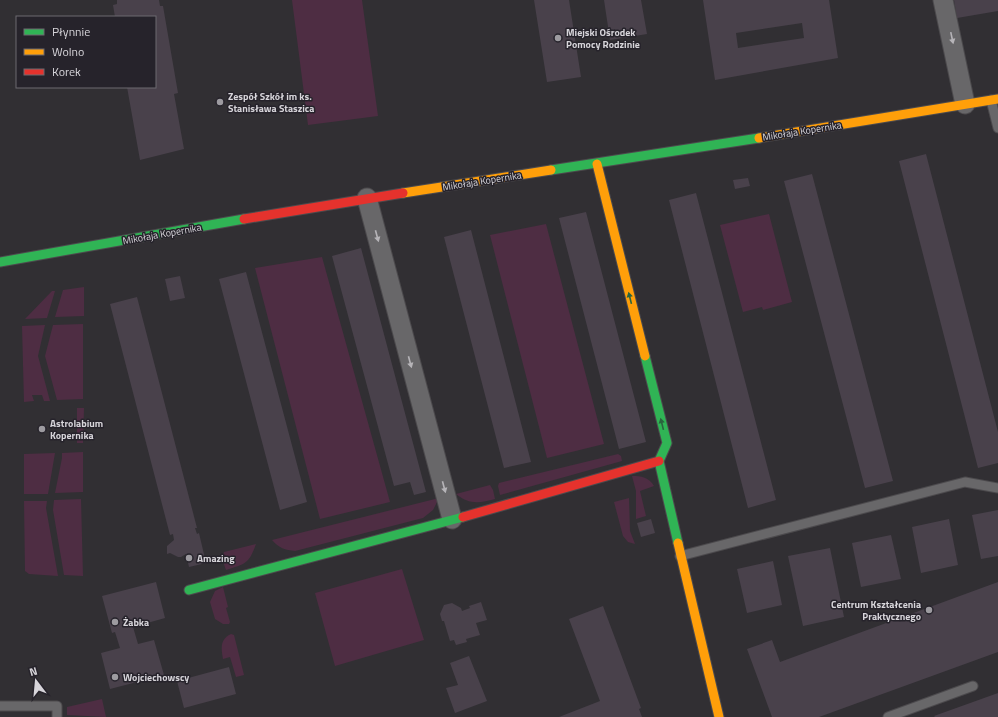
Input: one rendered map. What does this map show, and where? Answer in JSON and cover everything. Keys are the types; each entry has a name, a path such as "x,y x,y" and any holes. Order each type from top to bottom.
{"street":[{"path":"944,0 965,104"},
{"name":"Mikołaja Kopernika","path":"0,262 367,198 597,164 994,100"},
{"path":"597,164 666,443 659,461 680,556 719,717"},
{"path":"367,198 452,519"},
{"path":"189,590 659,461"}],"lane":[{"path":"994,100 998,128"},
{"path":"680,556 965,482 998,488"},
{"path":"888,717 973,686"},
{"path":"0,706 57,706 57,717"}],"shaded area":[{"path":"292,0 362,0 378,116 308,125"},
{"path":"769,214 792,302 763,310 762,307 743,312 720,225"},
{"path":"546,224 604,444 547,458 490,235"},
{"path":"322,257 390,502 320,519 255,268"},
{"path":"84,287 84,316 55,317 63,290"},
{"path":"52,291 55,291 47,318 25,319"},
{"path":"83,324 83,399 57,400 45,356 53,325"},
{"path":"45,325 38,356 50,401 44,401 42,395 32,395 34,401 24,402 22,326"},
{"path":"77,408 84,408 83,443 77,443"},
{"path":"83,452 83,492 55,493 62,453"},
{"path":"55,453 48,494 24,494 24,454"},
{"path":"618,454 621,456 622,461 500,495 498,486 499,483"},
{"path":"632,476 644,478 650,481 654,486 640,491 646,516 636,519 636,491"},
{"path":"490,485 495,499 475,502 465,500 456,494"},
{"path":"439,498 433,510 423,518 295,551 282,548 272,540"},
{"path":"629,498 630,531 635,544 628,542 623,536 614,502"},
{"path":"81,499 83,576 64,575 53,510 54,500"},
{"path":"24,501 47,501 46,508 58,576 29,574 25,571"},
{"path":"256,544 251,556 246,562 226,570 223,559 224,552"},
{"path":"402,569 424,640 335,666 315,593"},
{"path":"223,587 228,607 226,608 230,622 229,624 223,624 215,619 210,602 215,591"},
{"path":"231,634 234,635 244,675 236,677 230,657 223,659 222,651 223,641"},
{"path":"102,699 106,717 67,715 67,707"}],"building":[{"path":"117,0 159,0 160,6 163,6 178,93 174,94 184,149 140,160 127,88 156,88 156,16 115,16 113,5 117,4"},
{"name":"Miejski Ośrodek Pomocy Rodzinie","path":"534,0 569,0 581,77 547,82"},
{"path":"604,0 641,0 647,34 610,40"},
{"path":"703,0 829,0 838,58 715,80","holes":["802,23 804,38 738,48 736,33"]},
{"path":"954,0 998,0 998,11 957,18"},
{"path":"926,154 998,432 998,463 978,468 899,161"},
{"path":"812,174 893,481 865,488 784,181"},
{"path":"748,178 750,186 735,189 733,180"},
{"path":"696,193 776,500 748,508 669,200"},
{"path":"586,212 646,442 619,449 559,218"},
{"path":"471,230 531,462 504,468 444,237"},
{"path":"361,248 426,492 414,495 410,482 394,486 332,256"},
{"path":"246,272 307,502 280,510 219,279"},
{"path":"180,276 185,298 170,301 165,279"},
{"path":"137,297 197,528 195,528 197,534 199,533 206,563 189,567 186,554 178,557 170,553 167,554 167,546 174,540 173,534 170,535 110,304"},
{"path":"998,510 998,556 981,559 972,515"},
{"path":"651,519 655,533 641,537 637,523"},
{"path":"949,519 958,565 921,573 912,527"},
{"path":"891,535 901,579 861,587 852,543"},
{"path":"830,548 844,617 803,626 788,556"},
{"path":"773,561 782,605 747,613 737,569"},
{"path":"156,582 165,618 133,627 138,644 154,640 164,675 110,689 101,653 120,648 115,632 112,633 102,596"},
{"path":"998,582 998,652 819,717 772,717 747,649 772,640 780,662"},
{"path":"481,602 487,620 476,623 480,635 466,639 467,642 456,645 454,640 450,641 444,621 442,621 440,614 444,605 452,603 461,608 462,611 470,608 469,606"},
{"path":"603,606 641,708 639,709 642,717 559,717 600,701 569,619"},
{"path":"469,656 487,701 455,713 446,688 458,685 450,663"},
{"path":"229,667 236,694 184,708 177,681"},
{"path":"998,693 998,717 934,716"}],"traffic: fast":[{"path":"551,170 759,138"},
{"path":"0,262 244,219"},
{"path":"645,356 667,443 659,461 678,543"},
{"path":"189,590 463,517"}],"traffic: slow":[{"path":"759,138 998,99"},
{"path":"597,164 645,356"},
{"path":"403,193 551,170"},
{"path":"678,543 719,717"}],"traffic: jam":[{"path":"244,219 403,193"},
{"path":"463,517 659,461"}],"place":[{"name":"Miejski Ośrodek Pomocy Rodzinie","path":"558,38"},
{"name":"Zespół Szkół im ks. Stanisława Staszica","path":"220,102"},
{"name":"Astrolabium Kopernika","path":"42,429"},
{"name":"Amazing","path":"189,558"},
{"name":"Centrum Kształcenia Praktycznego","path":"929,610"},
{"name":"Żabka","path":"115,622"},
{"name":"Wojciechowscy","path":"115,677"}]}
